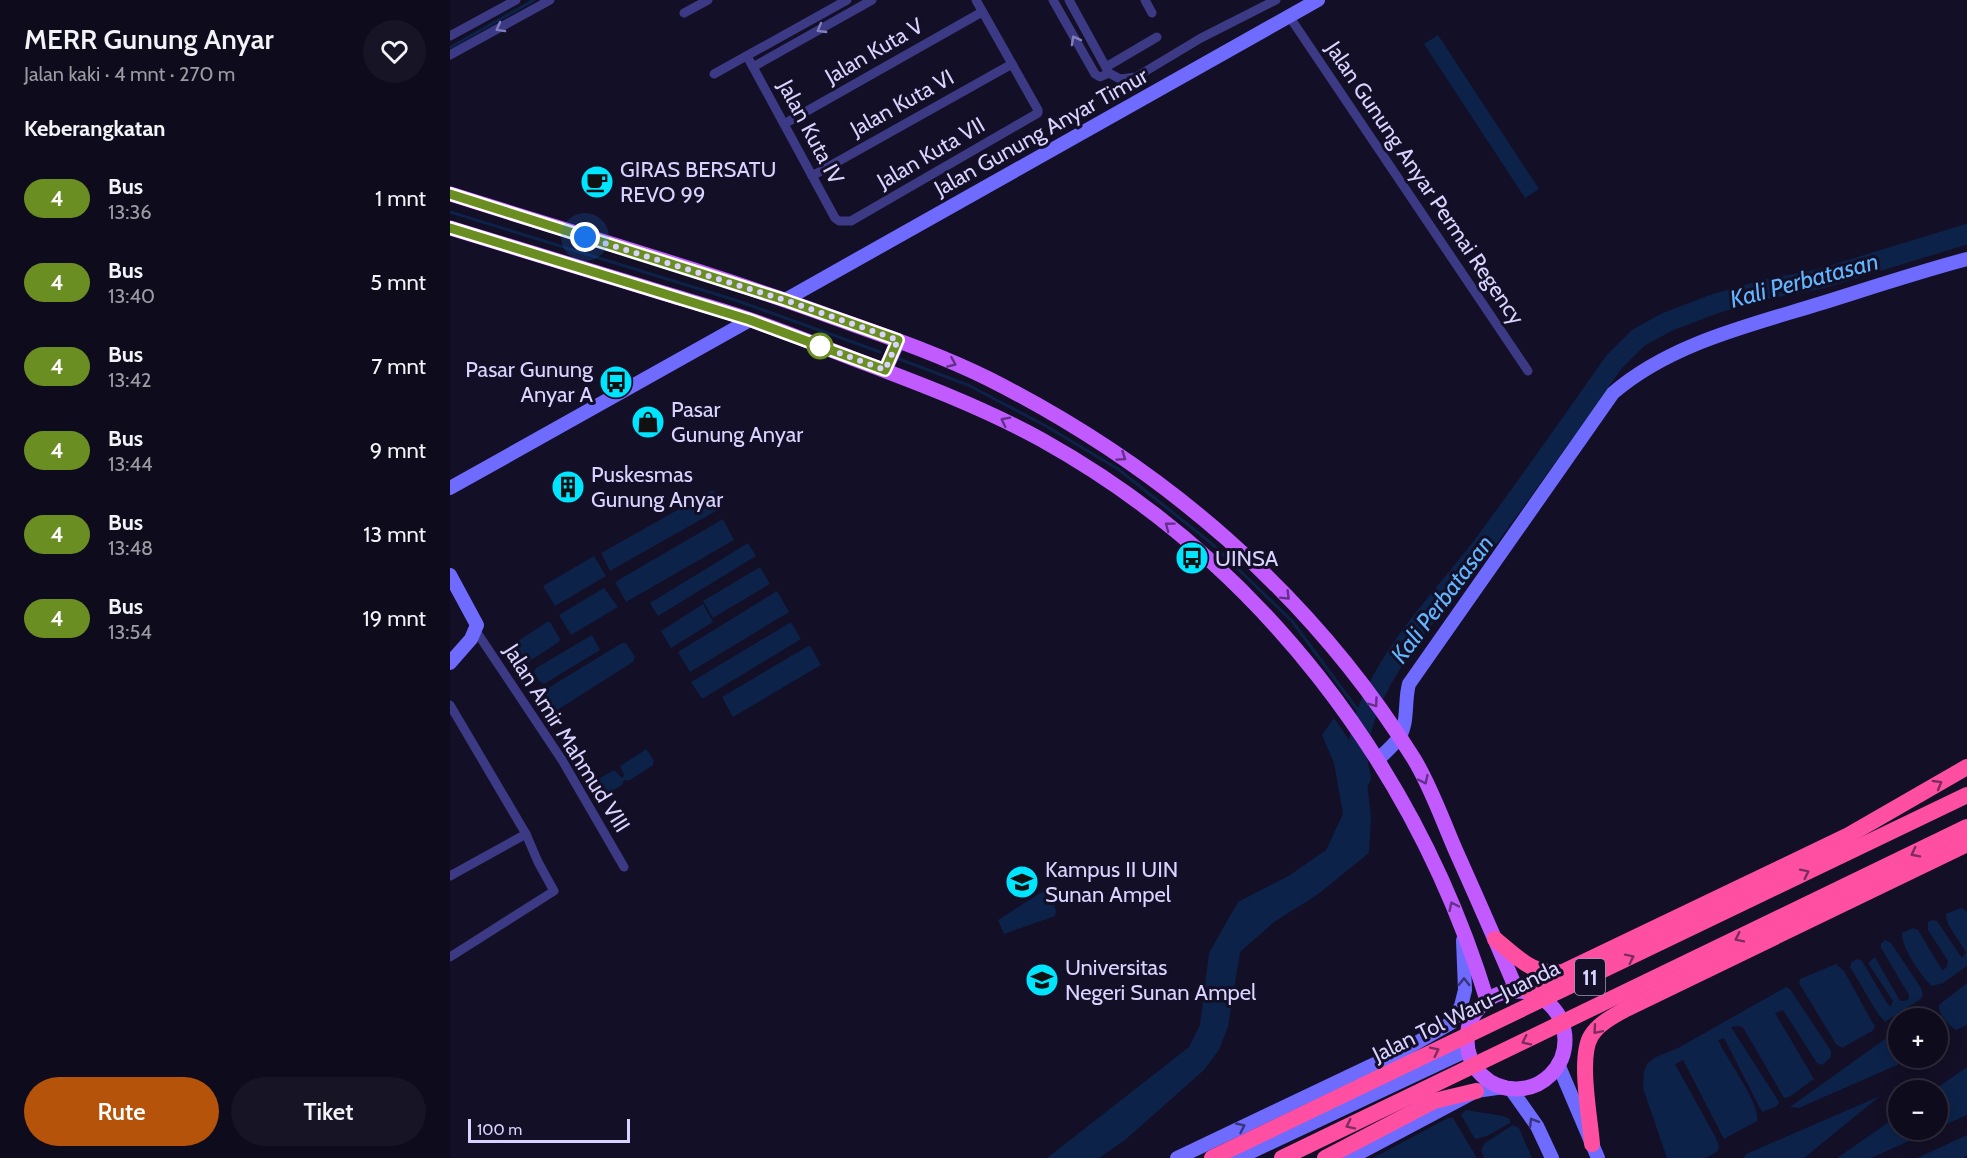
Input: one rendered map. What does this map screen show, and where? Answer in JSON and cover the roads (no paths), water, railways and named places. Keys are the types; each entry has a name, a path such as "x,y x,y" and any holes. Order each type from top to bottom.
{"highway":[{"path":"1523,991 1849,835 1967,767"},
{"name":"Jalan Tol Waru–Juanda","path":"1212,1158 1967,795"},
{"name":"11","path":"1282,1158 1967,827"},
{"path":"1595,1151 1585,1054 1590,1036 1604,1022 1624,1010 1967,844"},
{"path":"1497,943 1526,965 1541,972 1563,972"},
{"path":"1325,1158 1434,1101 1476,1091"}],"main road":[{"path":"450,194 785,300 898,340 986,377 1070,422 1150,475 1233,543 1293,602 1354,675 1397,734 1416,763 1497,943 1523,991"},
{"path":"450,228 750,320 885,370 966,402 1043,440 1116,486 1185,538 1241,589 1293,644 1340,704 1376,757 1413,822 1463,926 1487,1000"},
{"path":"885,370 898,340"},
{"path":"1473,955 1483,961 1494,957 1497,943"},
{"path":"1523,991 1541,997 1558,1015 1563,1027 1564,1046 1558,1064 1538,1083 1525,1088 1507,1088 1491,1082 1480,1074 1472,1063 1468,1050 1468,1028 1479,1008 1487,1000 1501,993 1523,991"}],"street":[{"path":"450,36 516,0"},
{"path":"450,55 550,0"},
{"path":"684,13 708,0"},
{"path":"714,74 847,0"},
{"path":"753,67 872,0"},
{"path":"976,0 1012,64"},
{"path":"1053,0 1095,74 1100,77 1107,70 1157,38"},
{"path":"1069,0 1107,70 1120,80 1136,77 1201,38 1276,0"},
{"path":"1145,0 1152,13"},
{"name":"Jalan Gunung Anyar Timur","path":"785,300 1289,16 1309,2"},
{"name":"Jalan Kuta V","path":"784,124 982,12"},
{"name":"Jalan Gunung Anyar Permai Regency","path":"1289,16 1528,371"},
{"name":"Jalan Kuta IV","path":"747,56 835,219 844,222"},
{"name":"Jalan Kuta VII","path":"844,222 1035,116 1038,110 1012,64"},
{"name":"Jalan Kuta VI","path":"812,176 1012,64"},
{"path":"1376,757 1403,727 1409,684 1602,406 1619,387 1668,356 1737,329 1921,271 1967,259"},
{"path":"450,488 750,320"},
{"path":"450,575 475,619 476,631 450,663"},
{"name":"Jalan Amir Mahmud VIII","path":"476,631 561,760 624,867"},
{"path":"450,705 526,834 554,891 450,957"},
{"path":"450,876 526,834"},
{"path":"1177,1158 1404,1050 1451,1023 1461,1006 1465,990 1463,926"},
{"path":"1238,1158 1468,1050"},
{"path":"1558,1064 1595,1151"},
{"path":"1350,1158 1476,1091 1507,1088 1537,1126 1552,1158"}],"water":[{"path":"1438,35 1539,189 1525,198 1424,44"},
{"path":"713,490 723,507 610,571 601,553"},
{"path":"723,519 734,540 626,602 615,582"},
{"path":"748,543 756,556 658,616 650,603"},
{"path":"594,556 606,576 555,606 543,586"},
{"path":"760,567 770,584 713,618 703,601"},
{"path":"604,588 618,607 571,635 559,615"},
{"path":"777,591 789,612 690,672 678,652"},
{"path":"703,604 713,622 671,648 661,631"},
{"path":"550,622 560,639 559,642 522,664 512,645"},
{"path":"791,622 801,639 702,699 691,682"},
{"path":"592,635 600,650 544,684 540,682 534,672 536,668"},
{"path":"622,643 626,643 635,657 633,662 554,712 549,712 539,696 540,693"},
{"path":"810,645 821,665 733,717 722,697"},
{"path":"1334,718 1365,763 1371,818 1369,853 1317,895 1274,922 1240,952 1228,1027 1219,1050 1204,1070 1125,1140 1099,1158 1047,1158 1189,1047 1200,1025 1209,953 1238,902 1290,875 1326,850 1343,814 1334,763 1322,735"},
{"path":"645,750 654,761 653,765 630,780 624,780 622,785 603,796 599,796 592,786 593,782 614,770 622,778 624,775 620,766"},
{"path":"1048,888 1056,911 1055,916 1004,934 998,920"},
{"path":"1961,908 1967,912 1967,966 1943,983 1932,986 1912,961 1902,933 1913,928 1918,930 1942,970 1946,968 1948,961 1928,930 1928,922 1937,921 1962,958 1966,953 1948,924 1946,914"},
{"path":"1885,940 1891,943 1921,988 1923,995 1921,999 1907,1008 1888,1008 1888,1020 1885,1022 1850,967 1851,963 1857,959 1862,961 1888,1005 1891,1006 1893,1001 1868,963 1875,957 1900,1001 1908,1000 1909,995 1881,948"},
{"path":"1836,964 1844,971 1875,1027 1842,1048 1836,1044 1799,983 1800,979"},
{"path":"1967,983 1967,1025 1956,1030 1948,1023 1948,1008 1939,1008 1939,1005"},
{"path":"1786,987 1790,989 1831,1051 1831,1057 1822,1065 1817,1063 1783,1010 1775,1013 1814,1079 1789,1097 1784,1098 1744,1029 1740,1026 1731,1027 1779,1102 1777,1106 1762,1112 1724,1038 1718,1040 1749,1093 1757,1113 1757,1121 1724,1139 1683,1060 1675,1064 1719,1146 1718,1151 1706,1158 1667,1158 1643,1088 1647,1064"},
{"path":"1888,1037 1888,1068 1890,1068 1799,1108 1790,1107"},
{"path":"1967,1067 1967,1115 1948,1124 1948,1080"},
{"path":"1880,1096 1804,1158 1744,1158 1746,1154"},
{"path":"1466,1110 1503,1116 1510,1119 1510,1123 1487,1136 1475,1139 1461,1115"},
{"path":"1448,1118 1453,1118 1477,1158 1373,1158"},
{"path":"1888,1123 1888,1140 1912,1140 1871,1158 1837,1158"},
{"path":"1513,1125 1519,1128 1532,1158 1484,1158 1481,1150 1485,1143"},
{"path":"1967,1135 1967,1156 1963,1158 1917,1158"}],"waterway":[{"path":"451,47 534,0"},
{"path":"450,212 735,300 880,352"},
{"name":"Kali Perbatasan","path":"1361,778 1357,756 1362,726 1373,697 1389,668 1427,614 1487,540 1614,362 1638,338 1667,322 1714,304 1763,290 1820,279 1967,234"},
{"path":"899,359 968,385 1046,426 1118,469 1211,543 1292,621 1365,720"}],"place":[{"name":"GIRAS BERSATU REVO 99","path":"597,182"},
{"name":"Pasar Gunung Anyar A","path":"616,382"},
{"name":"Pasar Gunung Anyar","path":"648,422"},
{"name":"Puskesmas Gunung Anyar","path":"568,487"},
{"name":"UINSA","path":"1192,558"},
{"name":"Kampus II UIN Sunan Ampel","path":"1022,882"},
{"name":"Universitas Negeri Sunan Ampel","path":"1042,980"}]}
